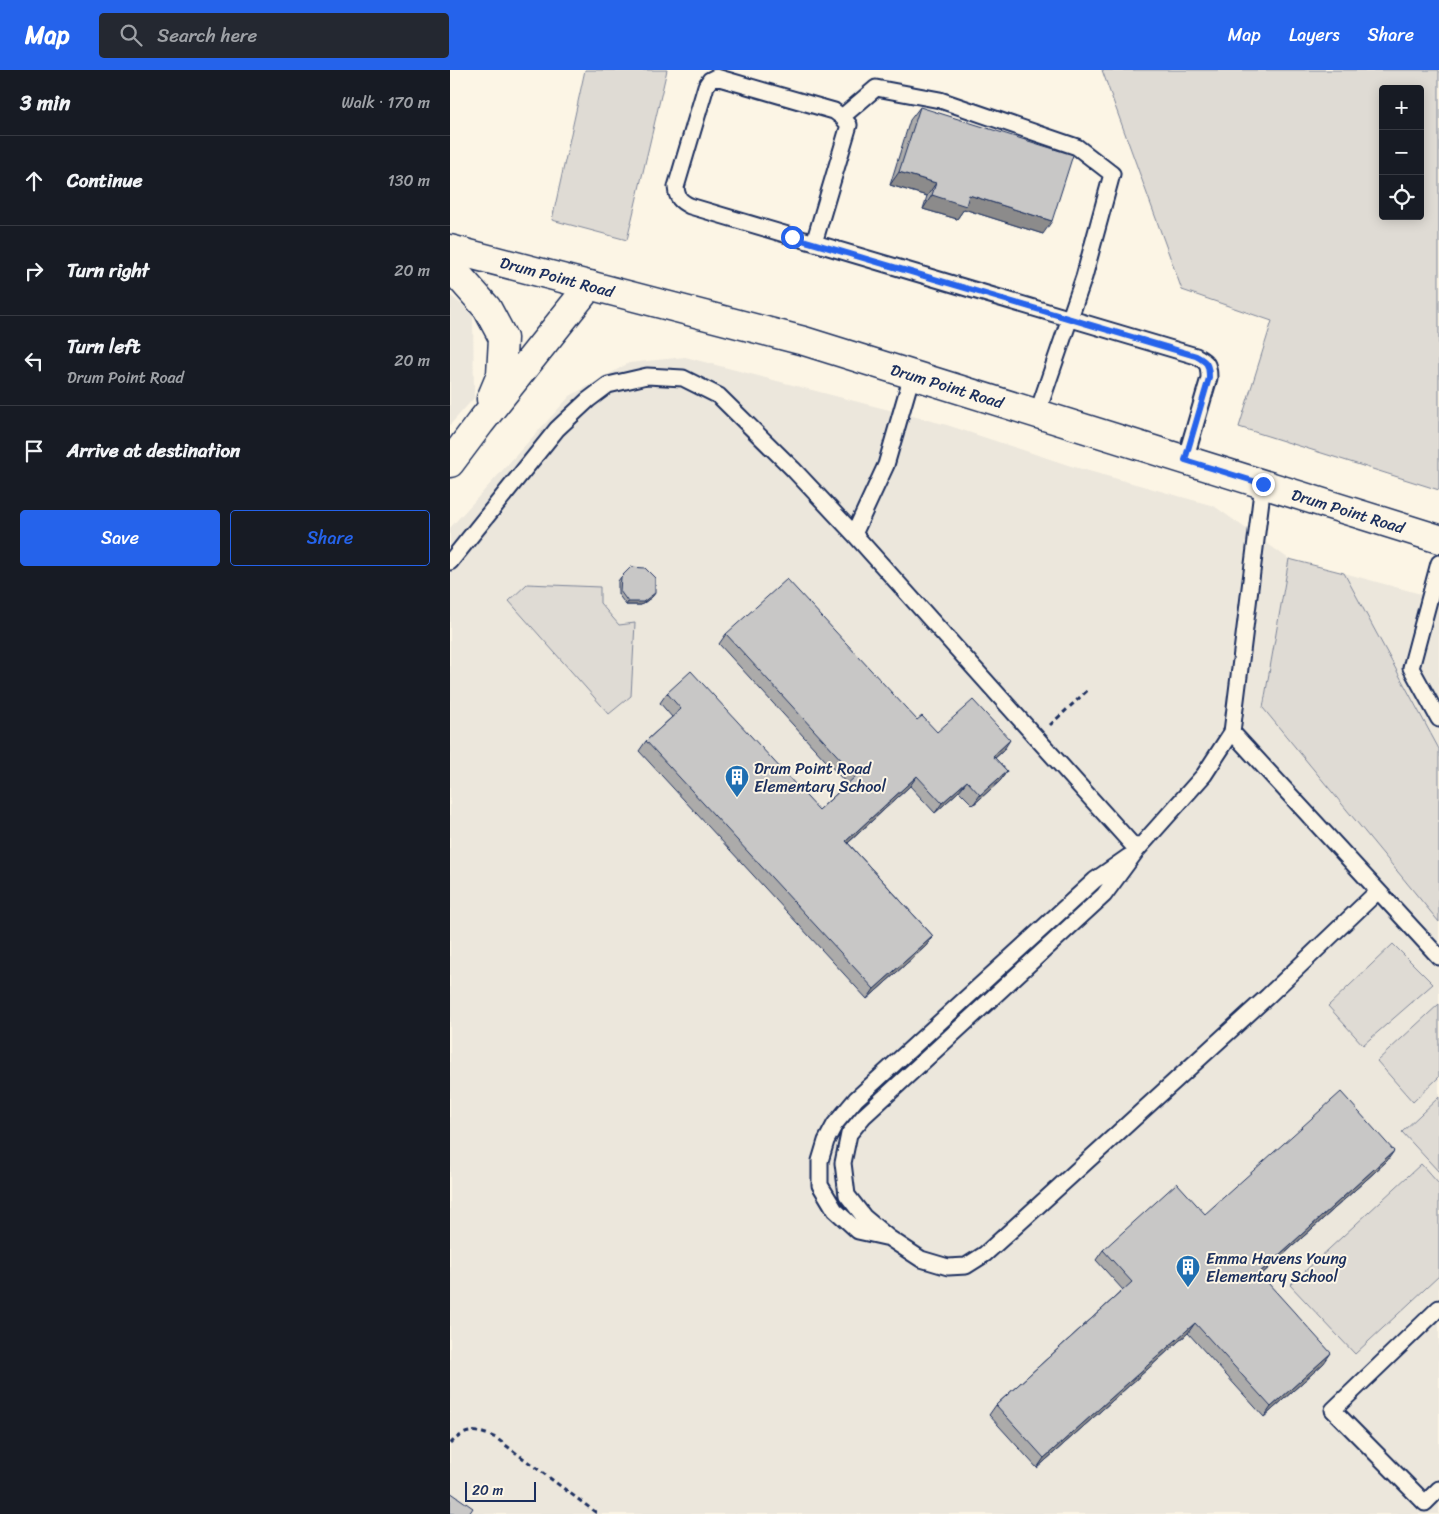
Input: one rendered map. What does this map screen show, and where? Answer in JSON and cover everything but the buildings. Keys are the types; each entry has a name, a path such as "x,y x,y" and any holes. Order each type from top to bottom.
{"street":[{"name":"Drum Point Road","path":"450,249 804,341 1439,539"},
{"path":"450,270 457,274 487,308 503,338 501,375 480,423"},
{"path":"450,463 590,285"}],"lane":[{"path":"814,243 849,125 834,111 716,77 710,80 706,86 676,187 680,201 690,206 814,243 1070,319 1196,356 1206,361 1209,368 1209,378 1185,460"},
{"path":"842,117 876,88 940,100 1077,147 1112,174 1084,277 1037,414"},
{"path":"854,534 886,465 912,375"},
{"path":"450,562 557,429 588,400 608,385 647,376 683,378 719,396 793,469 854,534 1137,850"},
{"path":"1263,484 1232,732 1204,775 1137,850 1104,895 864,1116 849,1134 843,1163 847,1195 864,1216 889,1238 921,1259 948,1267 966,1266 985,1254 1268,996 1378,891"},
{"path":"1439,563 1411,668 1439,719"},
{"path":"1232,732 1439,957"},
{"path":"889,1238 858,1231 835,1210 820,1185 820,1161 826,1141 835,1124 856,1099 1095,880 1137,850"},
{"path":"912,1048 923,1061"},
{"path":"1439,1308 1333,1410 1425,1503 1439,1489"}],"path":[{"path":"1037,738 1089,689"},
{"path":"450,1444 470,1430 482,1432 496,1438 598,1514"}],"shaded area":[{"path":"585,70 667,70 627,240 552,220"},
{"path":"1102,70 1439,70 1439,490 1239,427 1272,321 1182,290"},
{"path":"450,295 473,314 474,398 450,425"},
{"path":"685,357 947,425 1071,466 1214,506 1289,559 1263,708 1439,922 1439,1514 450,1514 450,528 570,396 629,363"},
{"path":"1289,559 1344,573 1439,749 1439,922 1263,708"},
{"path":"1344,573 1439,599 1439,749"},
{"path":"527,584 600,587 600,603 619,625 635,623 631,696 609,714 509,601"},
{"path":"1393,944 1433,984 1363,1045 1328,1006"},
{"path":"1439,1004 1439,1077 1413,1102 1377,1061"},
{"path":"1439,1097 1439,1172 1402,1132"},
{"path":"1421,1164 1439,1184 1439,1276 1355,1354 1290,1285"}],"place":[{"name":"Drum Point Road Elementary School","path":"737,798"},
{"name":"Emma Havens Young Elementary School","path":"1188,1288"}],"route":[{"path":"792,237 1196,356 1206,361 1209,368 1209,378 1185,460 1263,484"}]}
